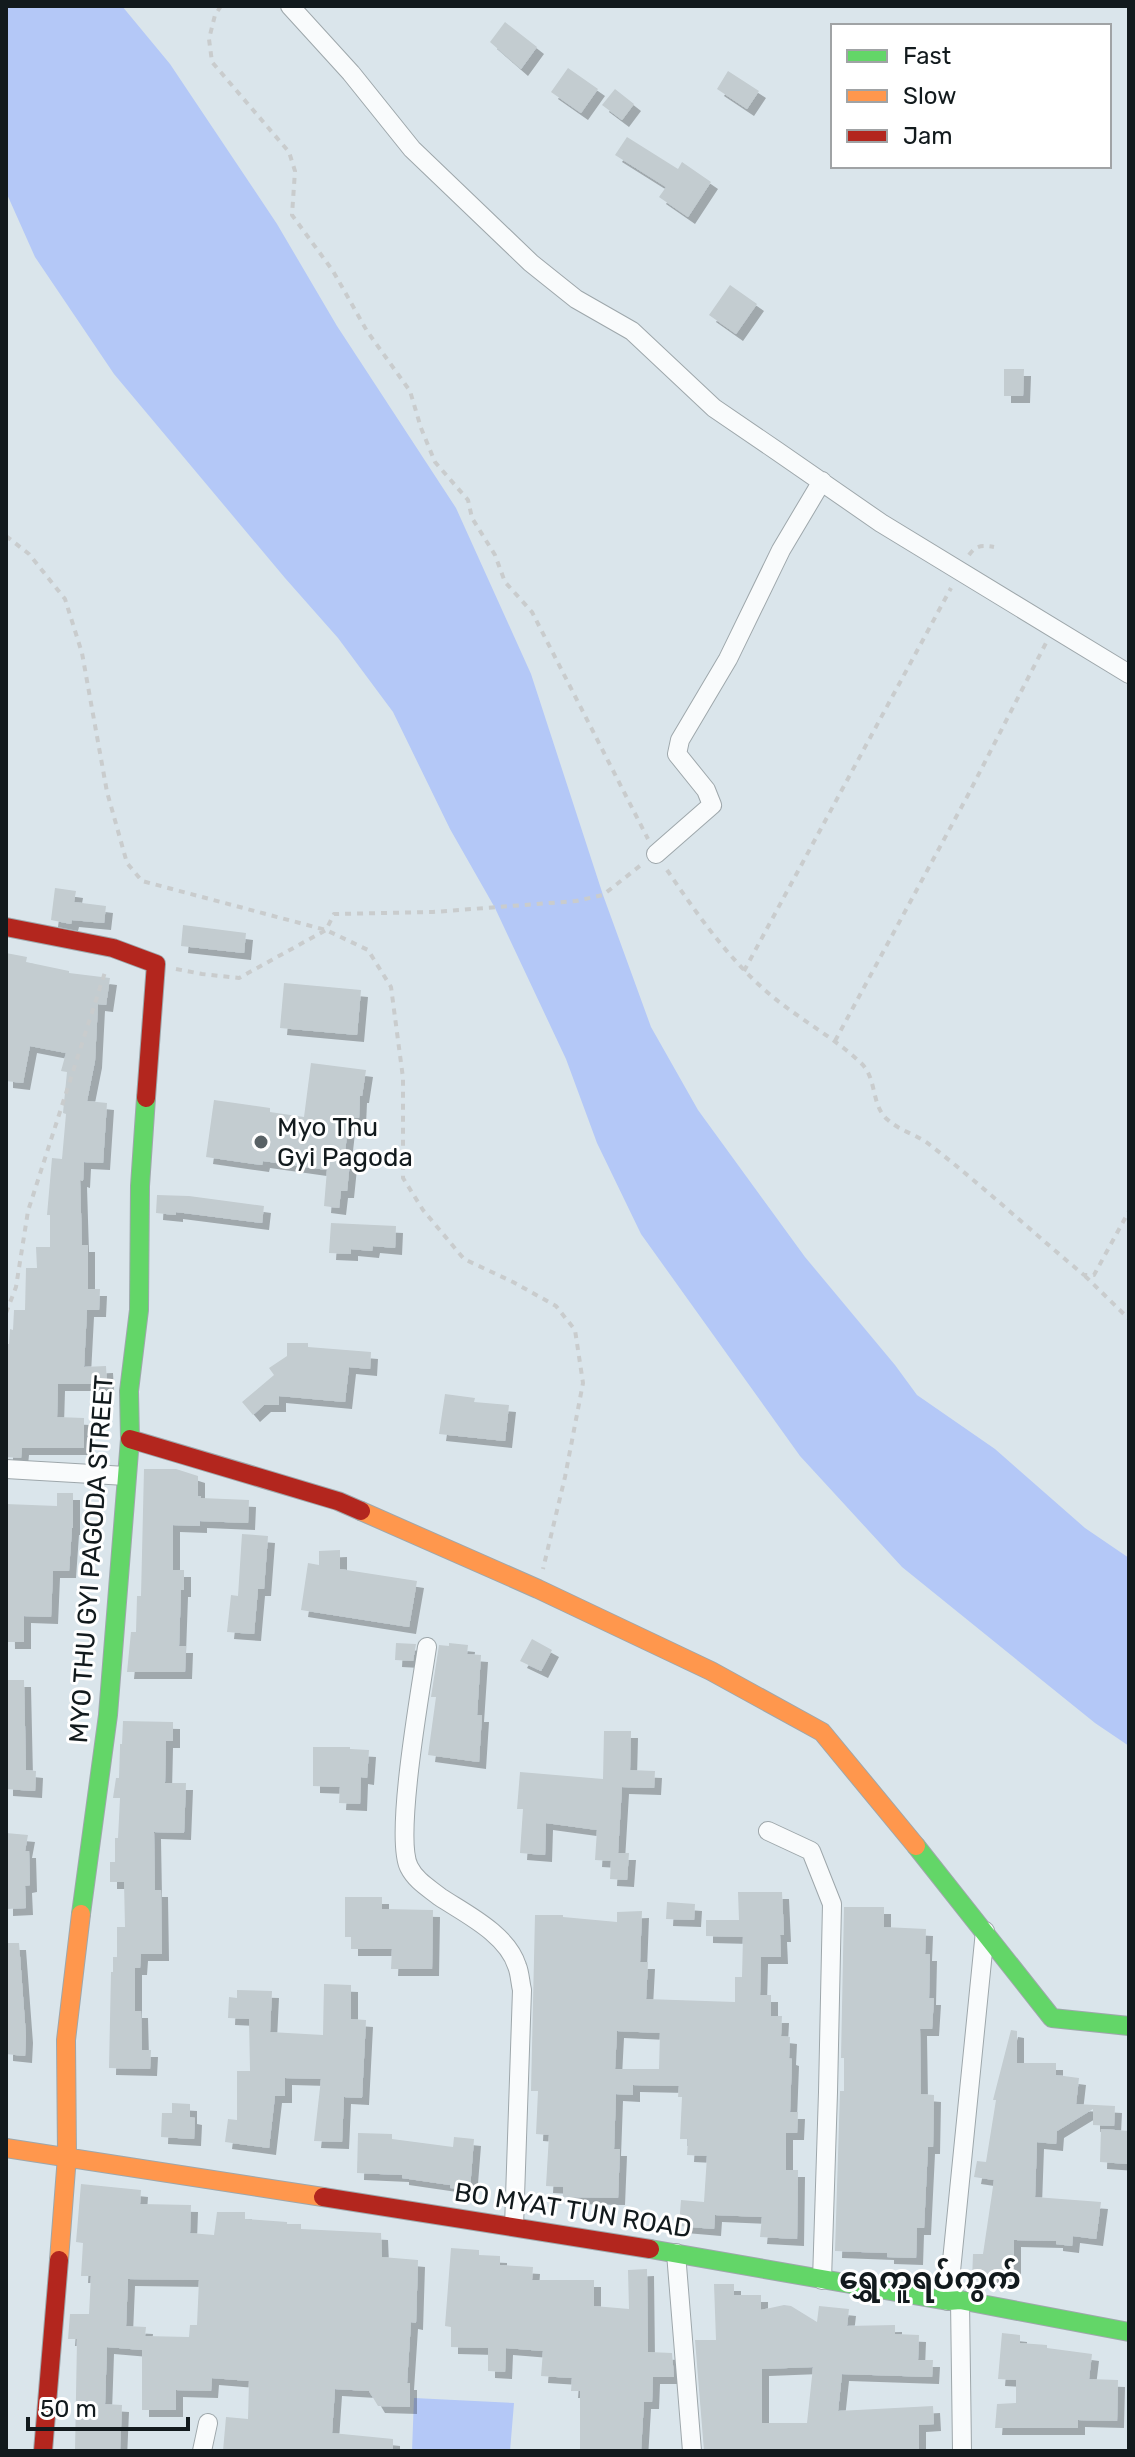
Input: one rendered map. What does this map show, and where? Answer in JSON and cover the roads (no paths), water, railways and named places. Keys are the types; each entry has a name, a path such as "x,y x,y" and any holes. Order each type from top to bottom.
{"street":[{"path":"290,6 351,73 412,149 531,263 576,299 632,331 714,408 881,523 1129,674"},
{"path":"656,854 712,805 706,790 677,754 680,740 728,659 781,550 822,481"},
{"name":"MYO THU GYI PAGODA STREET","path":"6,927 113,948 156,964 140,1186 139,1310 129,1391 130,1439 108,1715 66,2040 67,2156 43,2451"},
{"path":"130,1439 338,1501 538,1589 711,1671 822,1732 1052,2018 1129,2026"},
{"path":"6,1469 126,1476"},
{"path":"427,1647 408,1786 404,1848 409,1867 422,1884 489,1930 507,1948 517,1964 522,1990 514,2227"},
{"path":"768,1831 811,1851 832,1904 822,2280"},
{"path":"962,2451 954,2301 985,1931"},
{"name":"BO MYAT TUN ROAD","path":"6,2148 676,2253 1129,2332"},
{"path":"676,2253 692,2451"},
{"path":"202,2451 208,2423"}],"water":[{"path":"6,6 122,6 170,64 277,224 337,326 456,508 531,674 603,895 651,1027 698,1110 805,1257 917,1395 995,1449 1085,1528 1129,1558 1129,1746 1095,1723 902,1567 800,1456 641,1234 597,1143 566,1059 495,908 450,829 393,712 338,638 114,374 35,257 6,192"},
{"path":"414,2398 514,2403 510,2451 412,2451"}],"place":[{"name":"Myo Thu Gyi Pagoda","path":"261,1142"}],"district":[{"name":"ရွှေကူရပ်ကွက်","path":"930,2279"}]}
